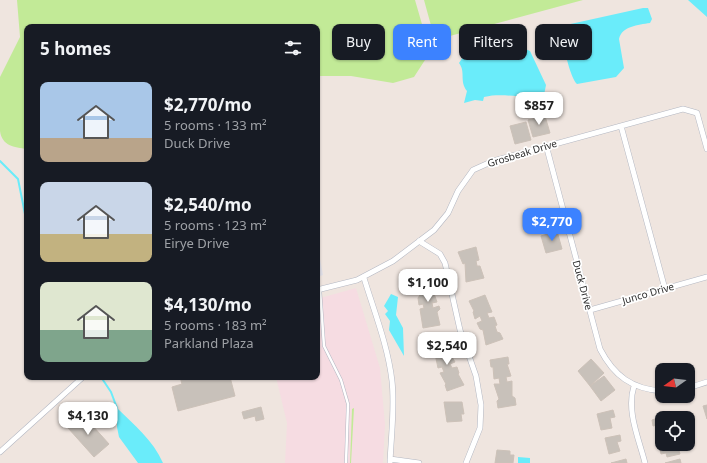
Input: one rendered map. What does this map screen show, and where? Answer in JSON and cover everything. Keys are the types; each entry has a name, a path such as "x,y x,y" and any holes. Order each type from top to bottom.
{"street":[{"name":"Grosbeak Drive","path":"320,289 364,278 393,261 434,230 448,213 458,191 473,170 493,160 683,109 697,113 707,149"},
{"path":"622,126 665,289"},
{"name":"Duck Drive","path":"546,145 600,349 613,369 634,386 655,390"},
{"path":"419,241 440,254 445,263 460,330 476,376 481,405 480,428 466,463"},
{"name":"Junco Drive","path":"590,310 707,277"},
{"path":"364,278 388,357 392,382 393,410 390,461 420,463"},
{"path":"0,452 79,380"},
{"path":"695,386 707,382"},
{"path":"634,386 631,396 631,409 645,463"}],"lane":[{"path":"320,309 324,346 341,380 348,404 346,463"}],"shaded area":[{"path":"320,260 323,275 320,276"},
{"path":"356,288 380,368 385,425 383,463 285,463 287,423 277,380 320,380 320,298"}],"green space":[{"path":"17,0 415,0 422,24 393,24 393,60 425,60 414,77 393,83 351,76 320,76 320,24 24,24 24,148 9,145 1,136 0,77 20,37"},
{"path":"424,0 583,0 494,24 459,24 459,34 451,36 451,24 431,24"},
{"path":"354,408 351,463 350,463 352,409"}],"water":[{"path":"688,0 707,0 707,17"},
{"path":"643,8 648,8 652,19 650,23 631,27 623,31 619,39 624,68 616,77 577,84 571,73 567,60 592,60 592,24 571,24"},
{"path":"527,50 530,51 546,85 544,95 529,97 499,95 484,97 483,101 475,100 464,103 467,91 463,84 462,70 459,63 461,60 527,60"},
{"path":"391,294 398,297 396,315 403,328 404,356 389,330 390,321 385,314 388,311 384,306"},
{"path":"117,408 149,440 163,463 138,463 119,437 117,427"},
{"path":"518,457 530,458 530,463 518,463"}],"building":[{"path":"545,116 550,133 533,137 528,120"},
{"path":"526,122 531,140 515,144 510,126"},
{"path":"552,211 556,225 553,226 554,229 540,232 535,215"},
{"path":"557,231 562,249 546,253 541,236"},
{"path":"476,247 479,260 476,261 477,266 480,266 484,278 466,282 465,263 463,264 458,252"},
{"path":"433,278 434,285 432,288 437,302 432,303 433,308 439,306 440,309 437,312 440,325 423,328 420,309 424,308 423,304 419,305 418,298 420,295 415,281"},
{"path":"485,295 492,312 487,313 489,318 494,317 497,325 495,326 497,332 500,333 503,339 486,345 483,330 480,329 477,323 482,321 480,316 475,319 474,311 469,301"},
{"path":"447,340 449,346 447,349 455,362 450,364 452,368 457,367 458,374 464,385 447,391 446,384 440,373 444,372 442,367 438,368 435,354 432,352 430,346"},
{"path":"508,357 509,364 507,364 511,376 506,377 507,382 512,381 512,396 515,398 516,405 498,408 497,401 499,399 494,384 500,384 499,378 494,379 493,367 491,367 490,360"},
{"path":"591,359 604,373 590,386 578,371"},
{"path":"604,376 615,390 601,401 590,386"},
{"path":"181,380 231,380 235,396 178,411 172,387 182,384"},
{"path":"444,402 462,402 464,414 461,414 462,421 447,422"},
{"path":"707,405 707,419 703,406"},
{"path":"261,407 264,419 256,421 255,416 244,419 242,412"},
{"path":"613,410 615,417 610,418 612,428 601,430 597,414"},
{"path":"83,415 109,444 94,457 68,428"},
{"path":"655,419 655,426 653,426 652,420"},
{"path":"620,435 621,441 617,442 620,451 609,454 605,438"},
{"path":"497,450 510,451 510,455 514,455 513,463 495,463"},
{"path":"660,451 679,451 680,454 667,457 666,453 661,454"},
{"path":"626,459 627,463 611,463"},
{"path":"680,459 681,463 665,463"}],"waterway":[{"path":"0,161 18,179 24,209"},
{"path":"103,380 111,392 117,408"}]}
